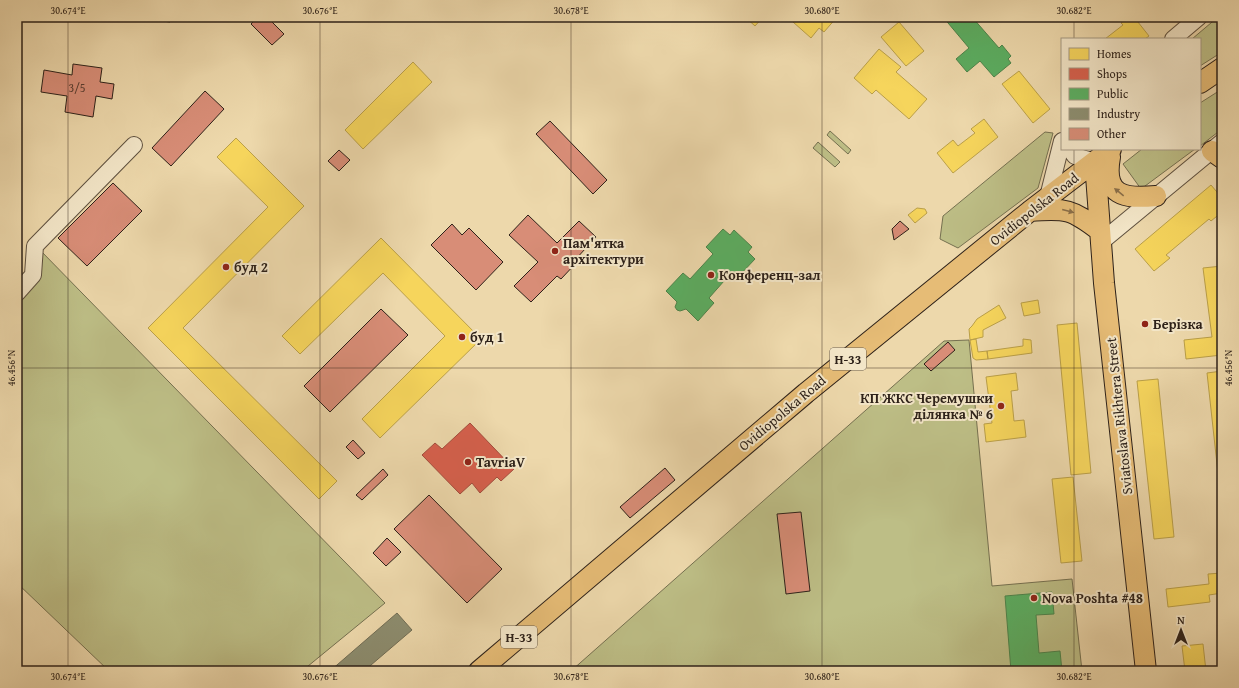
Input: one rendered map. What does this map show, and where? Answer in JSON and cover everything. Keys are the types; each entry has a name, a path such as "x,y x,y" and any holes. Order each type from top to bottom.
{"main road":[{"path":"1201,82 1222,68"},
{"name":"Ovidiopolska Road","path":"479,671 806,393 1030,211 1110,150"},
{"path":"1111,150 1108,173 1109,180 1118,192 1124,196 1136,198 1156,196"},
{"name":"Sviatoslava Rikhtera Street","path":"1095,162 1100,237 1146,671"},
{"path":"1030,211 1052,209 1073,212 1100,237"}],"street":[{"path":"1174,38 1199,17"},
{"path":"1048,197 1061,145"},
{"path":"17,293 33,275 35,246 134,146"},
{"path":"1071,150 1075,156 1095,162"},
{"path":"1100,237 1219,150"}],"green space":[{"path":"1218,17 1222,17 1222,52 1201,65 1201,38 1193,38"},
{"path":"1222,89 1222,129 1201,145 1201,102"},
{"path":"830,131 851,150 848,154 827,135"},
{"path":"1045,132 1053,133 1038,188 958,248 940,239 943,216"},
{"path":"818,142 840,162 835,167 813,148"},
{"path":"1141,150 1194,150 1141,189 1123,164"},
{"path":"40,250 385,603 302,671 109,671 17,583 17,301 38,278"},
{"path":"969,340 992,586 1072,579 1082,671 571,671 944,341"}],"building: Homes":[{"path":"745,17 763,17 755,26"},
{"path":"797,17 837,17 824,32 819,28 811,38 793,22"},
{"path":"1129,17 1134,17 1149,36 1146,38 1106,38 1123,25 1121,23"},
{"path":"899,22 924,51 906,66 881,37"},
{"path":"879,49 901,67 896,72 927,99 909,119 876,90 872,94 854,78"},
{"path":"413,62 432,82 363,149 345,130"},
{"path":"1019,71 1050,109 1033,123 1002,84"},
{"path":"984,119 998,137 953,173 937,153 953,140 958,146 975,133 971,129"},
{"name":"буд 2","path":"236,138 304,206 183,328 337,481 319,499 148,328 268,207 217,157"},
{"path":"1211,185 1222,198 1222,212 1211,221 1209,219 1166,255 1170,258 1154,271 1135,249"},
{"path":"917,208 925,209 927,213 915,223 908,215"},
{"name":"буд 1","path":"381,238 481,339 380,438 362,419 445,336 383,273 300,354 282,336"},
{"path":"1222,266 1222,355 1186,359 1184,340 1212,337 1203,268"},
{"path":"1038,300 1040,313 1024,316 1021,303"},
{"path":"999,305 1006,318 983,330 983,337 970,340 969,329 977,319"},
{"path":"1077,323 1091,473 1071,475 1057,325"},
{"path":"976,339 978,352 987,351 988,359 976,360 973,358 970,340"},
{"path":"1023,339 1031,340 1032,353 988,359 987,351 1023,346"},
{"path":"1222,371 1222,510 1207,373"},
{"name":"КП ЖКС Черемушки ділянка № 6","path":"1016,373 1018,390 1011,391 1014,421 1024,420 1026,437 986,442 984,424 992,423 986,377"},
{"path":"1158,379 1174,537 1154,539 1137,381"},
{"path":"1073,477 1082,561 1061,563 1052,479"},
{"path":"1222,573 1222,593 1209,595 1210,602 1168,607 1166,589 1209,584 1208,574"},
{"path":"1203,644 1206,671 1185,671 1182,646"}],"building: Shops":[{"name":"TavriaV","path":"470,423 514,469 501,481 497,477 480,493 472,483 460,494 422,455 435,443 442,449"}],"building: Public":[{"path":"943,17 972,17 999,48 1002,45 1011,56 1008,59 1011,63 994,77 980,61 967,72 956,59 969,48"},
{"name":"Конференц-зал","path":"723,229 730,235 734,230 752,247 748,252 755,259 738,277 732,272 709,298 714,303 698,321 686,309 680,311 677,310 675,307 677,302 666,291 683,273 690,279 713,254 706,247"},
{"path":"1052,592 1054,614 1036,615 1039,653 1060,651 1062,671 1011,671 1005,596"}],"building: Industry":[{"path":"397,613 412,630 364,671 330,671"}],"building: Other":[{"path":"147,17 170,17 170,22 147,19"},
{"path":"258,17 267,17 284,34 272,45 251,24"},
{"path":"73,64 102,68 100,82 114,84 112,99 96,96 93,117 65,112 67,96 41,92 44,70 72,75"},
{"path":"205,91 224,109 171,166 152,148"},
{"path":"550,121 607,180 593,194 536,134"},
{"path":"339,150 350,160 339,171 328,161"},
{"path":"113,183 142,211 87,266 58,238"},
{"name":"Пам'ятка архітектури","path":"528,215 557,243 579,221 596,237 575,260 577,262 561,279 557,276 531,302 514,286 538,262 509,235"},
{"path":"900,221 909,229 894,240 892,229"},
{"path":"452,224 462,235 469,228 503,262 476,290 431,245"},
{"path":"381,309 408,335 330,412 304,386"},
{"path":"948,342 955,350 931,371 924,364"},
{"path":"353,440 365,453 358,459 346,447"},
{"path":"665,468 675,480 630,518 620,507"},
{"path":"383,469 388,475 362,500 356,495"},
{"path":"429,495 502,569 467,603 394,529"},
{"path":"801,512 810,591 786,594 777,514"},
{"path":"387,538 401,552 386,566 373,553"}],"place":[{"name":"Пам'ятка архітектури","path":"555,251"},
{"name":"буд 2","path":"226,267"},
{"name":"Конференц-зал","path":"711,275"},
{"name":"Берізка","path":"1145,324"},
{"name":"буд 1","path":"462,337"},
{"name":"КП ЖКС Черемушки ділянка № 6","path":"1001,406"},
{"name":"TavriaV","path":"468,462"},
{"name":"Nova Poshta #48","path":"1034,598"}]}
